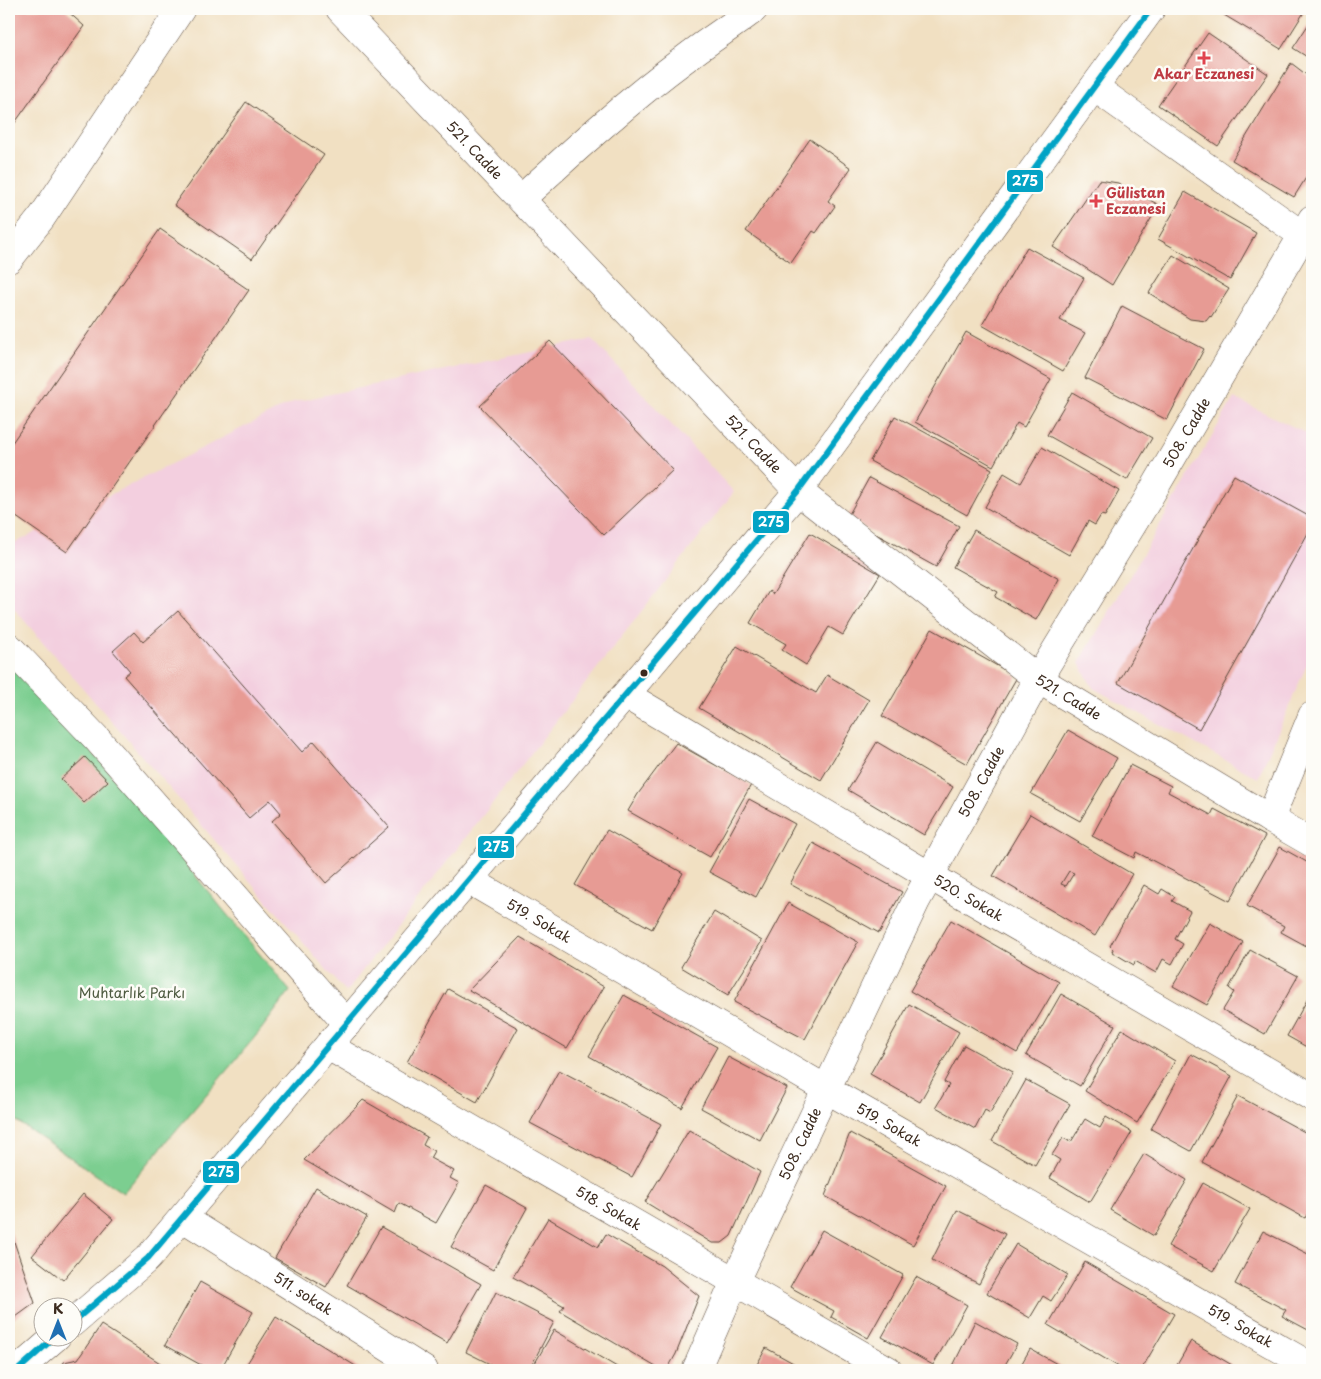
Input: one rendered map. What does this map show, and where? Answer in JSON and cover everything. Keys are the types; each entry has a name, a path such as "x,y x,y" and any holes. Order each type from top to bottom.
{"street":[{"path":"9,259 42,217 181,9"},
{"name":"521. Cadde","path":"340,9 798,491 1038,679 1312,843"},
{"path":"521,199 642,92 687,56 723,33 754,9"},
{"path":"82,1314 148,1258 183,1218 798,491 1094,87 1138,14"},
{"path":"1094,87 1307,227"},
{"name":"508. Cadde","path":"696,1370 735,1281 916,901 1038,679 1150,495 1307,227"},
{"path":"9,647 97,739 347,1024"},
{"name":"520. Sokak","path":"626,695 930,876 1312,1097"},
{"path":"1270,819 1312,716"},
{"name":"519. Sokak","path":"469,880 826,1089 1312,1367"},
{"name":"518. Sokak","path":"328,1046 888,1370"},
{"name":"511. sokak","path":"183,1218 424,1370"},
{"path":"18,1370 46,1346"}],"shaded area":[{"path":"592,339 734,492 346,992 9,603 9,546 293,402"},
{"path":"1234,398 1312,436 1312,653 1258,778 1093,688 1079,663"}],"green space":[{"name":"Muhtarlık Parkı","path":"9,662 104,765 290,991 260,1031 123,1193 9,1116"}],"building":[{"path":"9,9 65,9 84,26 9,131"},
{"path":"1228,9 1306,9 1281,49 1224,15"},
{"path":"1312,19 1312,60 1293,48"},
{"path":"1208,33 1268,74 1218,146 1158,105"},
{"path":"1291,63 1312,79 1312,168 1294,197 1232,160"},
{"path":"246,102 324,155 252,259 174,205"},
{"path":"810,139 851,168 828,201 835,206 816,233 813,231 791,263 746,231"},
{"path":"1099,180 1118,183 1159,205 1112,285 1053,247"},
{"path":"1185,192 1256,233 1230,280 1158,239"},
{"path":"160,229 249,290 67,552 9,512 9,447"},
{"path":"1027,247 1084,278 1060,320 1085,333 1063,371 982,325"},
{"path":"1173,255 1229,289 1211,317 1206,321 1190,319 1149,293"},
{"path":"1122,306 1204,349 1167,420 1085,378"},
{"path":"966,332 1051,379 1024,427 1017,423 993,466 915,422"},
{"path":"550,341 673,470 604,535 480,406"},
{"path":"1072,392 1152,438 1127,480 1047,435"},
{"path":"895,416 992,469 967,515 870,461"},
{"path":"1042,447 1119,491 1105,516 1101,515 1095,525 1088,521 1069,555 985,507 1004,473 1021,483"},
{"path":"1234,475 1312,518 1312,526 1199,729 1118,683"},
{"path":"869,478 959,526 936,567 847,518"},
{"path":"974,530 1059,579 1036,620 995,597 998,592 953,567"},
{"path":"810,533 880,574 843,635 829,627 806,665 782,650 786,644 750,623 769,591 773,594"},
{"path":"178,611 302,752 314,741 389,827 326,883 272,821 281,813 270,800 249,818 124,676 130,671 113,651 134,632 143,642"},
{"path":"932,629 1017,677 967,764 882,716"},
{"path":"737,646 816,693 827,675 869,700 821,780 699,708"},
{"path":"1068,730 1117,758 1080,821 1031,794"},
{"path":"877,742 953,787 924,835 848,790"},
{"path":"676,743 751,785 710,857 628,811 638,794"},
{"path":"85,757 108,781 84,803 61,779"},
{"path":"1130,765 1171,786 1168,792 1211,815 1214,809 1265,836 1230,901 1136,852 1134,858 1092,836"},
{"path":"749,799 795,824 756,897 709,872"},
{"path":"1030,814 1132,874 1095,936 993,876","holes":["1069,871 1074,873 1066,886 1061,884"]},
{"path":"607,830 683,873 652,929 575,885"},
{"path":"813,843 902,892 879,933 790,884"},
{"path":"1280,847 1312,865 1312,949 1281,932 1284,926 1247,906"},
{"path":"1144,885 1159,894 1162,889 1175,897 1172,901 1190,911 1175,939 1183,944 1172,964 1163,959 1156,973 1135,961 1134,965 1112,952 1113,949 1110,946"},
{"path":"788,903 858,942 805,1039 734,1002"},
{"path":"714,912 762,941 728,995 681,967"},
{"path":"951,920 1059,982 1017,1053 910,991"},
{"path":"1210,923 1243,942 1207,1005 1173,986"},
{"path":"520,937 604,987 567,1048 469,990"},
{"path":"1250,950 1298,976 1265,1034 1223,1010 1234,992 1229,988"},
{"path":"448,989 518,1028 477,1102 407,1062"},
{"path":"1312,991 1312,1050 1287,1036"},
{"path":"1061,994 1115,1025 1080,1086 1026,1055"},
{"path":"624,995 717,1047 682,1108 589,1056"},
{"path":"909,1004 959,1032 920,1102 870,1074"},
{"path":"1122,1029 1175,1061 1137,1123 1085,1091"},
{"path":"964,1045 1013,1072 990,1113 985,1110 975,1129 936,1107 949,1085 944,1082"},
{"path":"1191,1054 1232,1076 1191,1151 1151,1129"},
{"path":"728,1057 787,1088 760,1140 701,1108"},
{"path":"559,1070 661,1124 632,1177 530,1123"},
{"path":"1026,1080 1070,1104 1035,1165 992,1141"},
{"path":"1238,1096 1312,1136 1312,1206 1305,1218 1202,1162"},
{"path":"363,1100 427,1137 423,1145 434,1151 430,1158 454,1171 450,1178 459,1183 436,1223 399,1203 395,1213 304,1160"},
{"path":"1106,1117 1132,1132 1090,1202 1050,1178 1060,1160 1052,1155 1063,1138 1071,1142 1085,1119 1100,1128"},
{"path":"689,1130 760,1172 731,1236 722,1243 712,1243 645,1202"},
{"path":"850,1133 946,1186 913,1245 825,1196"},
{"path":"1144,1154 1187,1180 1154,1236 1110,1210"},
{"path":"1203,1183 1250,1209 1214,1271 1168,1246"},
{"path":"486,1185 527,1208 493,1270 451,1247"},
{"path":"316,1187 367,1217 326,1287 275,1258"},
{"path":"83,1194 113,1219 63,1280 32,1256"},
{"path":"957,1210 1005,1234 979,1284 932,1260"},
{"path":"548,1218 598,1247 606,1234 662,1266 699,1296 676,1354 667,1370 661,1370 560,1311 564,1306 513,1277"},
{"path":"9,1227 33,1296 32,1305 9,1322"},
{"path":"381,1227 481,1284 447,1343 347,1285"},
{"path":"822,1230 903,1275 868,1338 831,1317 834,1311 790,1287"},
{"path":"1263,1231 1312,1256 1312,1332 1282,1316 1286,1310 1235,1284"},
{"path":"1016,1244 1068,1275 1051,1301 1043,1296 1030,1318 987,1293"},
{"path":"1085,1262 1174,1314 1141,1370 1124,1370 1048,1325"},
{"path":"916,1277 967,1305 933,1365 882,1337"},
{"path":"200,1282 253,1312 220,1370 210,1370 165,1345"},
{"path":"496,1292 554,1322 529,1370 502,1370 466,1352"},
{"path":"276,1317 362,1370 243,1370"},
{"path":"975,1321 1017,1344 1002,1370 951,1370"},
{"path":"101,1325 171,1370 59,1370 64,1362 78,1359"},
{"path":"554,1330 622,1370 531,1370"},
{"path":"1191,1341 1232,1365 1229,1370 1174,1370"},
{"path":"766,1348 806,1370 754,1370"},
{"path":"1030,1349 1068,1370 1018,1370"}],"transit line":[{"name":"275","path":"82,1314 148,1258 798,491 1151,9"},
{"name":"275","path":"18,1370 45,1346"}],"place":[{"name":"Akar Eczanesi","path":"1204,58"},
{"name":"Gülistan Eczanesi","path":"1096,201"}]}
